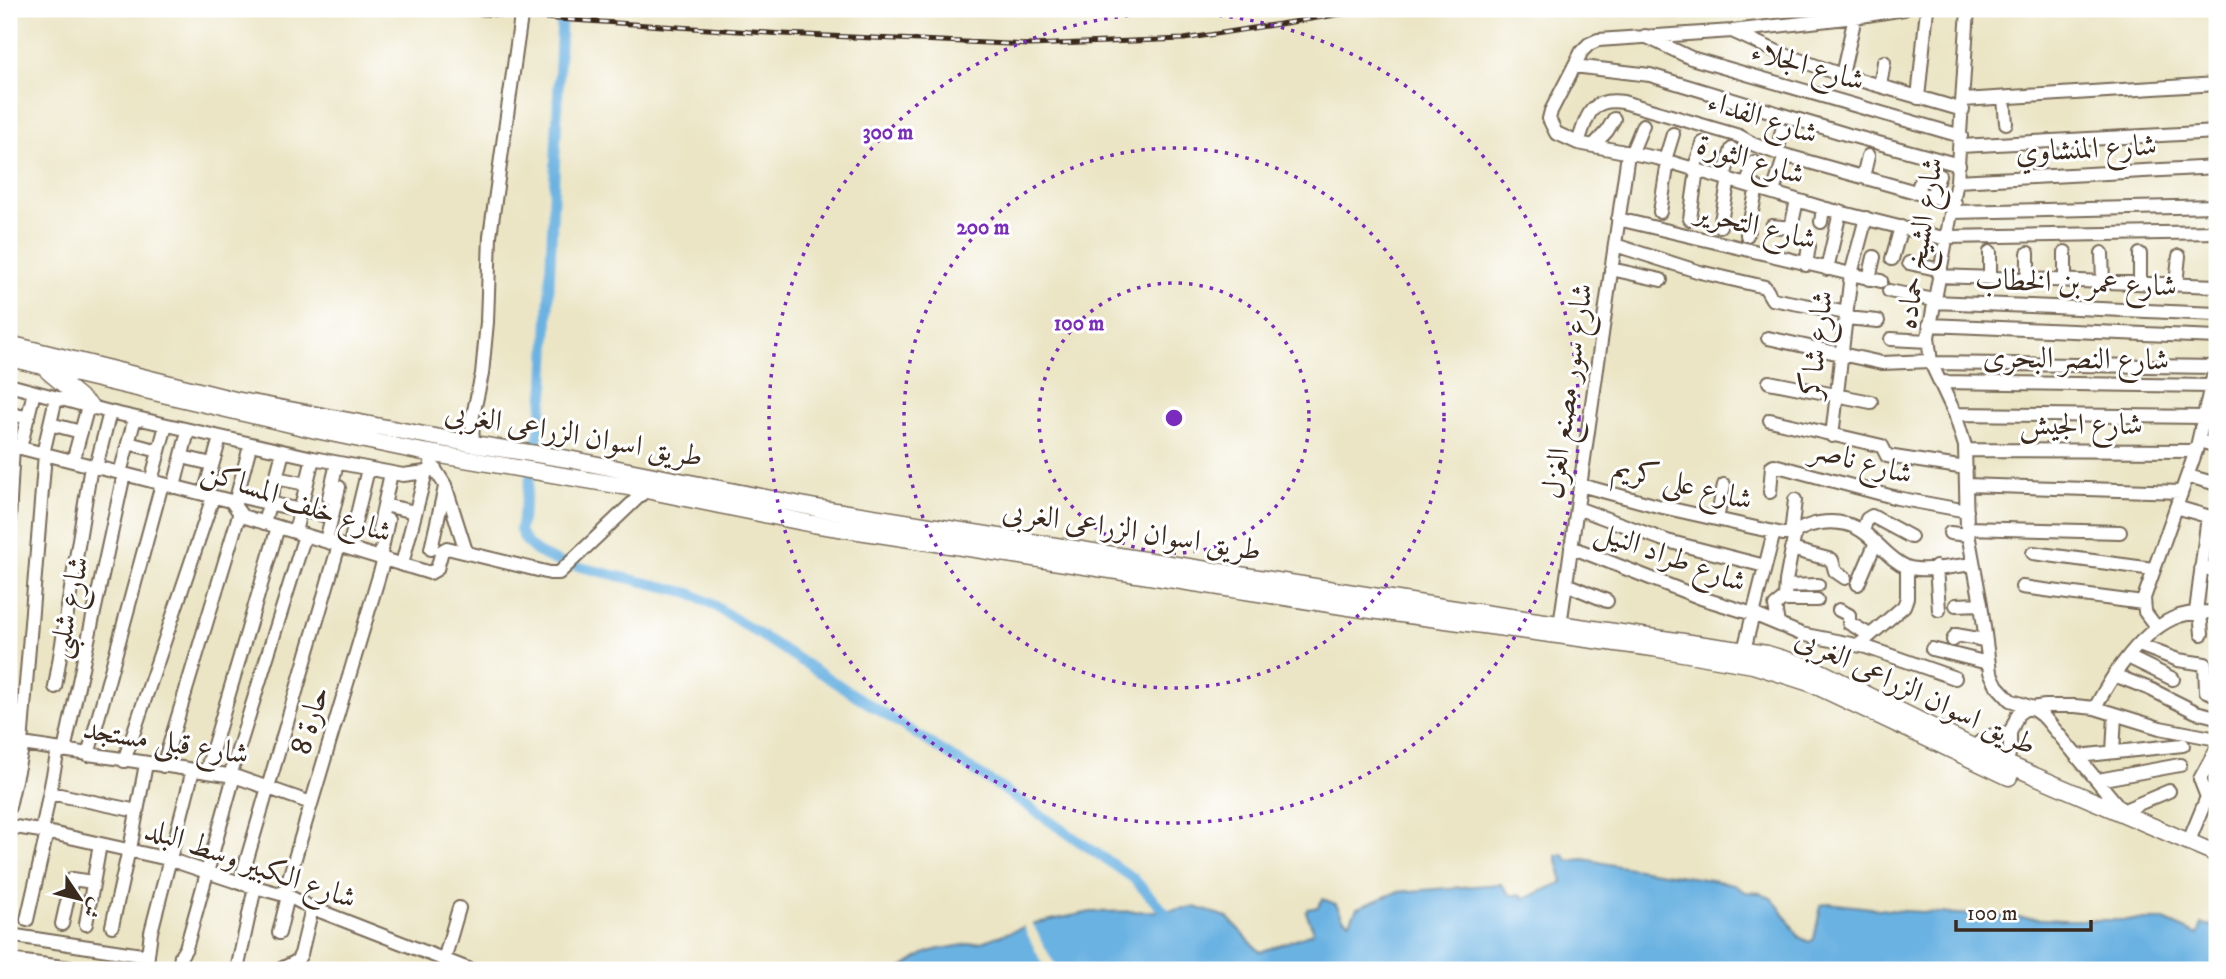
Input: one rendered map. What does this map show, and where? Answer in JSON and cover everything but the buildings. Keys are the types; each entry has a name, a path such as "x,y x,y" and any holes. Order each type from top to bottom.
{"main road":[{"name":"طريق اسوان الزراعى الغربى","path":"9,344 235,400 568,459 815,516"},
{"name":"طريق اسوان الزراعى الغربى","path":"9,358 225,411 423,452 646,490 1559,630 1744,650 1788,667 1842,681 1970,752 2217,864"},
{"path":"44,368 89,407"},
{"name":"طريق اسوان الزراعى الغربى","path":"1559,630 1753,665 1788,667"},
{"name":"طريق اسوان الزراعى الغربى","path":"2005,769 2124,813 2217,854"}],"street":[{"path":"473,444 472,420 482,374 487,322 493,212 522,9"},
{"path":"1904,9 1732,31 1598,40 1582,51 1574,66 1650,75 1959,165"},
{"path":"1918,98 1927,9"},
{"name":"شارع الشيخ حماده","path":"1968,9 1961,141 1954,207 1928,341 1930,362 1955,414 1965,450 1968,531 1981,604 1987,663 1993,680 2006,696 2045,718 2124,813"},
{"path":"1842,75 1855,17"},
{"path":"1732,31 1782,54 1842,75 1918,98 1963,105 2004,98 2217,84"},
{"name":"شارع الجلاء","path":"1643,35 1691,58 1961,141 2217,132"},
{"path":"1880,86 1884,62"},
{"name":"شارع الثورة","path":"1574,66 1551,111 1549,119 1556,133 1578,143 1667,161 1823,208 1947,238 2217,232"},
{"path":"2004,98 2006,122"},
{"name":"شارع الفداء","path":"1578,143 1594,107 1607,100 1663,112 1739,136 1781,154 1932,197 1954,207 2217,206"},
{"path":"1593,146 1614,119"},
{"name":"شارع سور مصنع الغزل","path":"1559,630 1618,219 1629,154 1643,125"},
{"path":"1773,192 1781,154 1782,130"},
{"path":"1660,212 1673,134"},
{"path":"1690,219 1695,169 1703,142"},
{"path":"1720,226 1732,149"},
{"path":"1863,177 1868,156"},
{"path":"1747,235 1754,162"},
{"name":"شارع المنشاوي","path":"1957,181 2217,167"},
{"path":"1932,197 1939,175"},
{"path":"1917,193 1921,179"},
{"path":"1772,226 1788,229 1792,227 1797,200"},
{"path":"1821,222 1823,208"},
{"path":"1827,269 1840,212"},
{"name":"شارع شاكر","path":"1832,436 1851,274 1866,218"},
{"name":"شارع التحرير","path":"1618,219 1851,274 1934,301"},
{"path":"1892,259 1901,227"},
{"path":"1615,245 1700,272 1765,287 1772,299 1878,321"},
{"path":"1805,265 1809,246"},
{"path":"1990,252 1990,278"},
{"path":"2065,252 2065,280"},
{"path":"2028,253 2028,279"},
{"path":"2102,253 2103,282"},
{"path":"2140,254 2140,283"},
{"path":"2176,284 2179,256"},
{"path":"1874,257 1880,284"},
{"path":"1909,263 1940,273 1990,278 2217,286"},
{"path":"1611,270 1661,280"},
{"name":"شارع عمر بن الخطاب","path":"1934,301 2217,314"},
{"path":"1929,325 2217,337"},
{"path":"1768,338 1891,364 2217,364 2211,386 2209,414 2143,603 2145,612 2157,628"},
{"path":"1891,339 1928,341"},
{"path":"1769,382 1871,402"},
{"name":"شارع النصر البحرى","path":"1940,382 2211,386"},
{"path":"9,385 250,446 391,474 431,470"},
{"path":"9,520 14,446 28,418 34,392"},
{"path":"9,807 18,743 44,454 56,398"},
{"path":"73,461 89,407"},
{"path":"55,687 94,467 110,412"},
{"path":"9,413 28,418"},
{"path":"1955,414 2209,414"},
{"name":"شارع شلبى","path":"27,920 50,793 135,418"},
{"path":"1770,420 1882,446 1885,454 1889,456 1966,468"},
{"path":"50,424 81,432"},
{"path":"163,484 159,451 166,425"},
{"path":"88,755 163,484 182,457 188,431"},
{"path":"124,761 209,495 212,464 219,438"},
{"path":"128,443 159,451"},
{"name":"شارع خلف المساكن","path":"14,446 231,501 264,523 402,565 432,572 439,566 437,550"},
{"path":"163,766 237,505 250,446"},
{"name":"شارع الجيش","path":"1965,450 2217,446"},
{"path":"264,523 282,452"},
{"path":"423,452 431,470 445,485 466,551"},
{"path":"182,457 212,464"},
{"path":"179,970 300,533 300,510 313,458"},
{"path":"326,541 337,463"},
{"name":"شارع ناصر","path":"1770,492 1774,464 1897,498 1967,511"},
{"path":"240,883 344,547 355,524 368,469"},
{"path":"402,565 415,512 431,470"},
{"name":"حارة 8","path":"279,933 311,803 382,558 382,530 388,506 391,474"},
{"path":"2188,475 2217,484"},
{"path":"276,478 306,484"},
{"path":"437,550 445,485"},
{"name":"شارع على كريم","path":"1580,485 1774,532 1793,533"},
{"path":"1717,519 1724,485"},
{"path":"1966,485 2181,492"},
{"path":"335,486 363,492"},
{"path":"407,544 437,550 447,548 466,551 559,573 646,490"},
{"path":"1784,600 1796,500"},
{"path":"237,505 269,503 328,516"},
{"path":"388,506 415,512"},
{"path":"2176,507 2212,518 2201,567 2198,612 2202,634"},
{"path":"1577,508 1667,541 1765,566"},
{"path":"1863,531 1868,518 1872,516 1911,537"},
{"path":"355,524 382,530"},
{"path":"1793,533 1809,525 1845,524 1863,531 1907,567 1915,569 1972,564"},
{"path":"146,970 150,932 168,859 200,771 278,527"},
{"path":"1950,534 1968,531 2120,532"},
{"path":"1744,650 1774,532"},
{"path":"1791,549 1832,561 1835,572 1851,581 1876,542"},
{"name":"شارع طراد النيل","path":"1571,547 1701,598 1753,614 1812,637 1859,645 1953,677 1947,690"},
{"path":"2033,553 2154,569"},
{"path":"1859,645 1906,602 1907,567"},
{"path":"1936,567 1939,610"},
{"path":"2201,567 2217,571"},
{"path":"1566,584 1607,601"},
{"path":"1786,586 1818,584"},
{"path":"2022,587 2143,603"},
{"path":"1778,624 1775,606 1784,600 1817,600"},
{"path":"1956,605 1981,604"},
{"path":"1839,610 1849,615 1849,623 1870,635"},
{"path":"2095,709 2114,674 2127,657 2157,628 2172,619 2198,612 2217,612"},
{"path":"1953,640 1956,635 1984,640"},
{"path":"2139,645 2178,660 2205,664 2206,691 2214,694"},
{"path":"1932,649 1987,663"},
{"path":"2127,657 2173,679"},
{"path":"2114,674 2196,712 2212,716"},
{"path":"2005,769 2011,747 2010,733 2018,714 2030,708 2055,706 2095,709 2160,728 2217,739"},
{"path":"2113,751 2115,715"},
{"path":"1970,752 1988,736 2010,733"},
{"name":"شارع قبلى مستجد","path":"18,743 232,776 311,803"},
{"path":"2078,756 2183,745"},
{"path":"2189,841 2207,797 2200,779 2217,748"},
{"path":"111,926 130,849 146,764"},
{"path":"2098,780 2180,765"},
{"path":"2124,813 2169,791"},
{"path":"50,793 137,811"},
{"name":"شارع الكبير وسط البلد","path":"9,826 130,849 208,871 286,896 471,970"},
{"path":"86,924 100,844"},
{"path":"62,924 72,880 93,882"},
{"path":"237,970 254,887"},
{"path":"279,970 298,961 313,908"},
{"path":"444,960 459,908"},
{"path":"9,935 148,956"},
{"path":"9,960 87,970"}],"water":[{"path":"1563,854 1568,861 1584,859 1717,881 1733,884 1745,892 1761,893 1771,898 1780,908 1799,937 1809,942 1814,939 1821,905 1828,903 1888,910 2060,920 2164,920 2198,935 2202,924 2212,926 2214,918 2217,918 2217,970 899,970 935,950 981,942 1036,923 1091,912 1164,911 1194,907 1227,917 1260,952 1312,933 1306,912 1318,907 1323,899 1336,904 1343,918 1350,922 1357,908 1397,892 1501,884 1510,895 1520,895 1524,899 1563,882 1556,856"}],"pier":[{"path":"1031,921 1054,964 1065,970 1045,970 1022,923"}],"waterway":[{"path":"562,9 545,385 540,427 520,530 526,542 540,554 559,562 690,593 710,603 998,786 1133,878 1164,911"}],"railway":[{"path":"408,9 783,34 1030,45 1184,39 1374,9"}]}
